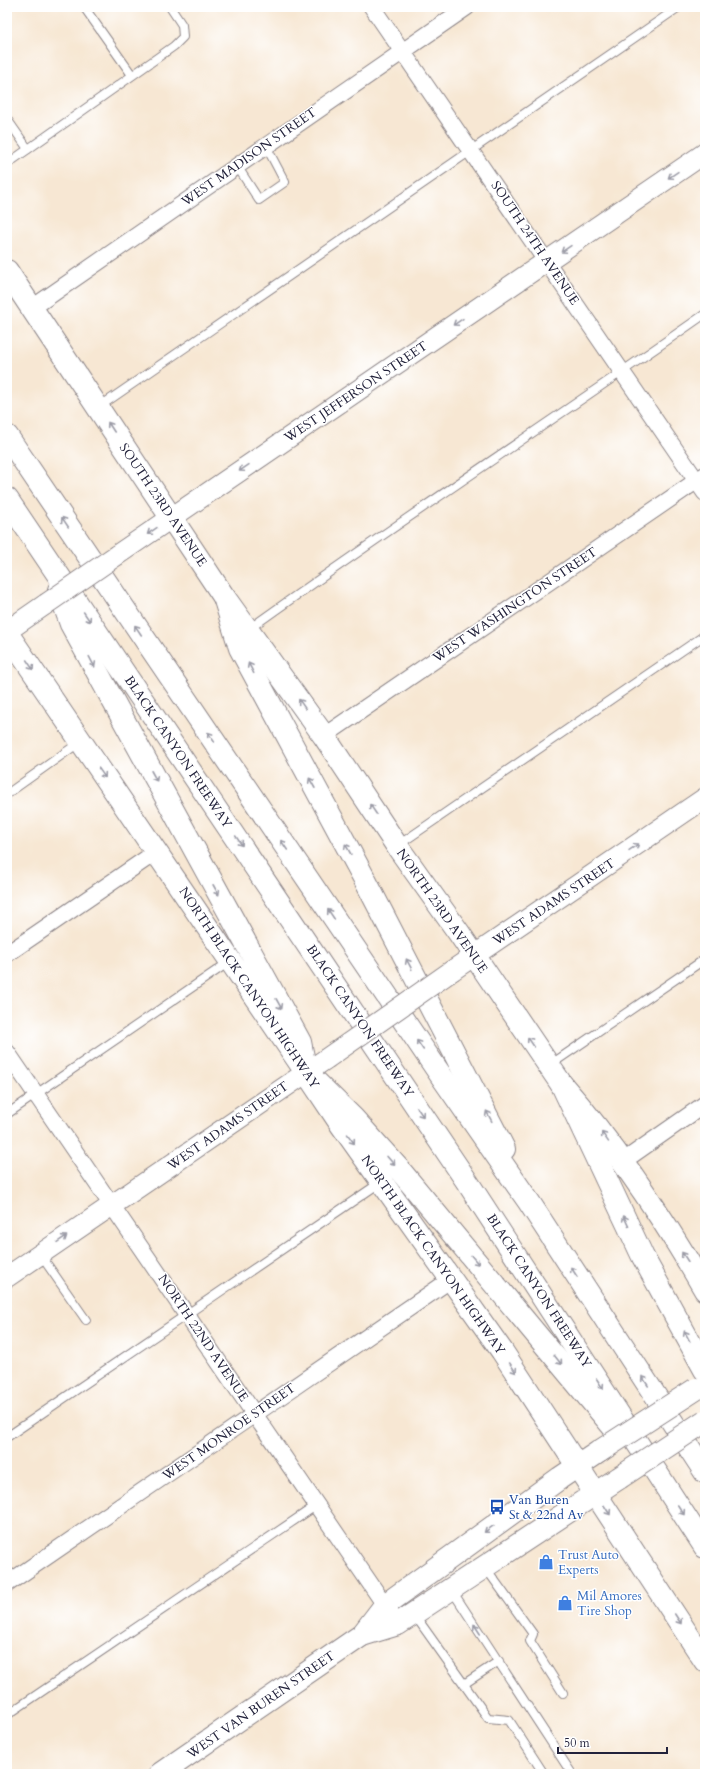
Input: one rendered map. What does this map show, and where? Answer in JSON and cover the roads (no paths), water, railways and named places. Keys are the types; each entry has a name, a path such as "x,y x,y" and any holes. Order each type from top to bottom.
{"main road":[{"name":"SOUTH 23RD AVENUE","path":"7,270 224,597 324,736"},
{"path":"7,436 442,1077 529,1202 705,1472"},
{"name":"BLACK CANYON FREEWAY","path":"7,499 459,1170 705,1547"},
{"path":"50,562 71,624 300,1042 306,1072 353,1118 393,1163 556,1358 607,1422 660,1477"},
{"path":"224,597 240,648 494,1125 529,1202"},
{"name":"NORTH BLACK CANYON HIGHWAY","path":"7,632 342,1126 450,1280 502,1351 705,1661"},
{"name":"NORTH 23RD AVENUE","path":"324,736 397,846 474,956 548,1067 562,1085"},
{"path":"562,1085 594,1122 622,1162 705,1290"},
{"path":"562,1085 702,1380"},
{"name":"WEST VAN BUREN STREET","path":"362,1635 385,1605 578,1466 702,1380"},
{"name":"WEST VAN BUREN STREET","path":"160,1774 362,1635 406,1619 705,1421"}],"street":[{"name":"SOUTH 24TH AVENUE","path":"372,7 623,372 702,483"},
{"name":"WEST MADISON STREET","path":"32,308 467,7"},
{"name":"WEST JEFFERSON STREET","path":"7,632 133,544 705,153"},
{"name":"WEST WASHINGTON STREET","path":"324,736 702,483"},
{"name":"WEST ADAMS STREET","path":"7,1277 705,798"},
{"path":"7,954 156,852"},
{"name":"NORTH 22ND AVENUE","path":"7,1052 385,1605 406,1619"},
{"path":"622,1162 705,1104"},
{"name":"WEST MONROE STREET","path":"7,1584 450,1280"}],"lane":[{"path":"84,7 132,75"},
{"path":"7,164 174,46 183,37 182,25 170,7"},
{"path":"98,407 680,7"},
{"path":"7,119 28,149"},
{"path":"237,166 259,200 286,182 266,146"},
{"path":"248,629 341,562 623,372 705,314"},
{"path":"397,846 705,635"},
{"path":"7,794 80,741"},
{"path":"548,1067 705,959"},
{"path":"7,1114 231,961"},
{"path":"7,1437 382,1181"},
{"path":"40,1254 86,1320"},
{"path":"7,1715 317,1505"},
{"path":"484,1566 533,1634 530,1641 563,1694"},
{"path":"451,1588 572,1774"},
{"path":"406,1619 464,1684 488,1718 509,1720 544,1774"},
{"path":"464,1684 498,1661"}],"place":[{"name":"Van Buren St & 22nd Av","path":"497,1507"},
{"name":"Trust Auto Experts","path":"546,1562"},
{"name":"Mil Amores Tire Shop","path":"565,1603"}]}
